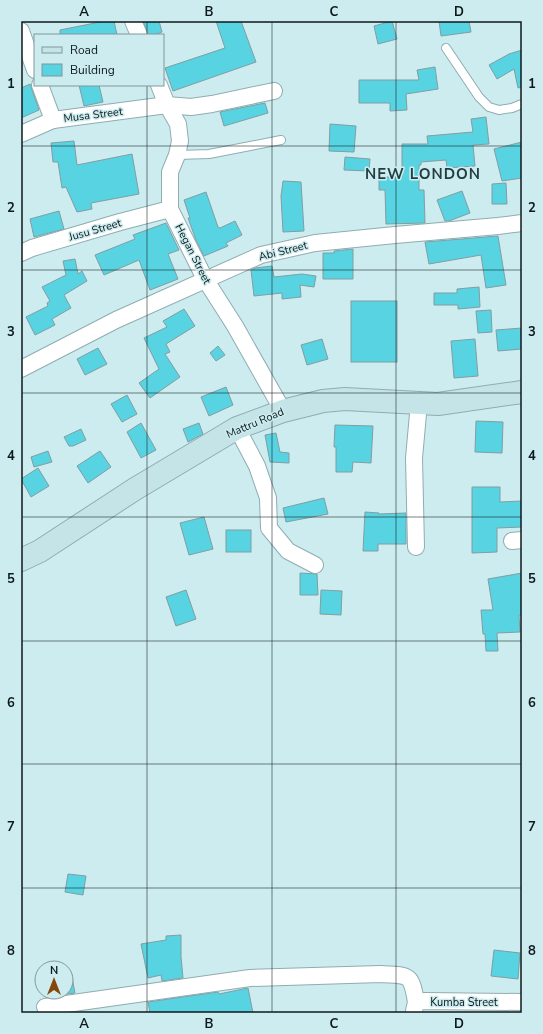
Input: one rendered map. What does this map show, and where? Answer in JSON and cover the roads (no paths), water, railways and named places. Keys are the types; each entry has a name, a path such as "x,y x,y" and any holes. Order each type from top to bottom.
{"main road":[{"name":"Mattru Road","path":"21,560 40,551 135,489 236,428 282,411 323,401 345,399 438,404 522,392"}],"street":[{"path":"21,22 25,21"},
{"path":"133,21 139,34"},
{"path":"21,31 34,67"},
{"path":"40,86 53,120"},
{"name":"Hegan Street","path":"159,86 167,105 178,124 180,141 177,155 170,172 170,209 205,279 235,326 282,411"},
{"name":"Musa Street","path":"21,134 53,120 167,105 191,107 274,91"},
{"name":"Jusu Street","path":"21,253 32,248 112,224 170,209"},
{"name":"Abi Street","path":"21,369 116,320 261,255 315,243 522,223"},
{"path":"416,547 414,458 419,403"},
{"path":"236,428 257,466 268,498 269,528 288,552 315,565"},
{"path":"45,1007 250,978 380,974 409,978 413,986 415,1008"},
{"name":"Kumba Street","path":"415,1008 522,1002"}],"lane":[{"path":"446,48 480,97 489,107 499,110 512,108 522,104"},
{"path":"177,155 209,154 281,140"}],"district":[{"name":"NEW LONDON","path":"423,174"}]}
